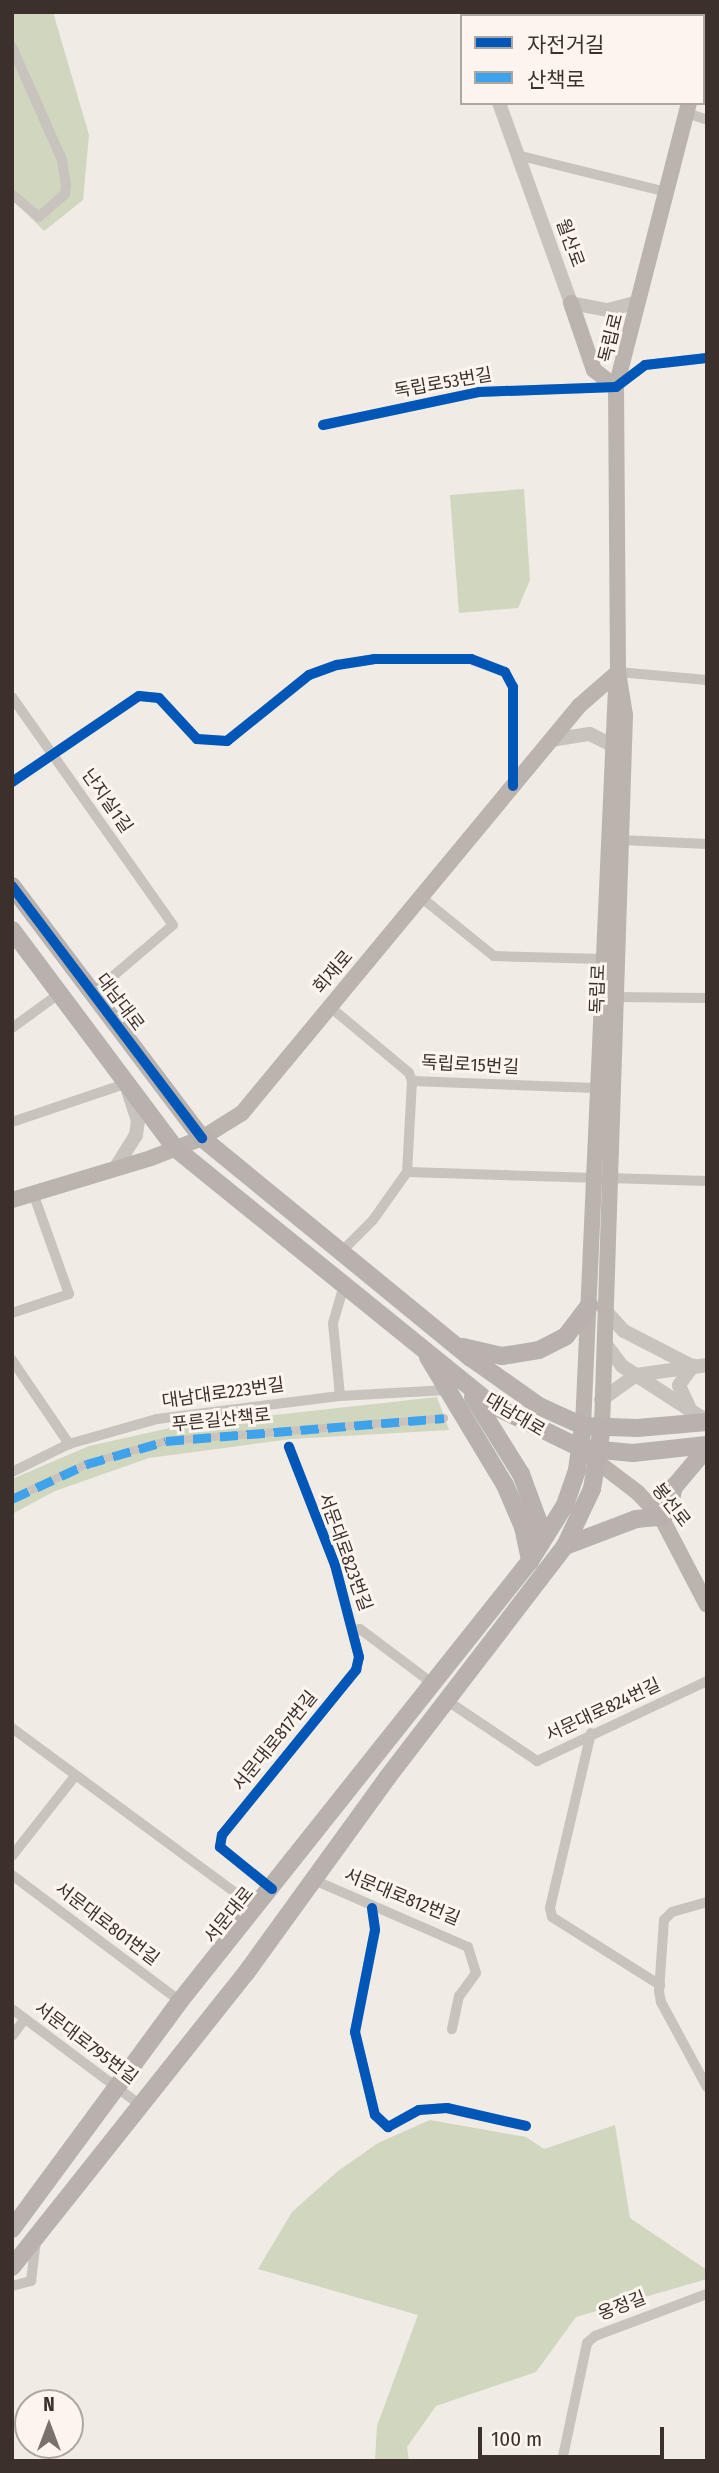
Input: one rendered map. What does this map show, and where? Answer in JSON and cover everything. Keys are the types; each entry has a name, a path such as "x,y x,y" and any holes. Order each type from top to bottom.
{"main road":[{"name":"독립로","path":"601,1178 596,1088 610,744 618,672 617,387 688,108"},
{"name":"월산로","path":"571,303 594,370 617,387"},
{"name":"독립로","path":"583,1426 596,1307 601,1178 617,997 625,715 618,672"},
{"name":"회재로","path":"12,1200 202,1138 242,1113 579,706 618,672"},
{"name":"대남대로","path":"12,886 202,1138 344,1250 456,1345 539,1406 583,1426 602,1427 702,1419"},
{"name":"대남대로","path":"12,930 175,1148 345,1282 492,1405 598,1457 707,1446"},
{"name":"독립로","path":"596,1307 602,1339 602,1427"},
{"path":"456,1345 502,1356 539,1350 566,1336 596,1307"},
{"path":"421,1345 505,1485 523,1527 530,1561"},
{"path":"454,1372 489,1419 521,1474 539,1523 541,1544"},
{"path":"565,1546 625,1522 664,1514 674,1488 707,1446 694,1440 693,1429 702,1419"},
{"name":"서문대로","path":"12,2230 180,2001 272,1889 530,1561 565,1505 583,1426"},
{"path":"12,2267 139,2104 207,2024 446,1700 565,1546 585,1511 602,1427"},
{"name":"봉선로","path":"598,1457 664,1514 706,1599"}],"street":[{"path":"12,47 62,160 66,185 65,194 39,217 12,194"},
{"name":"월산로","path":"500,105 571,303"},
{"path":"688,108 707,120"},
{"path":"517,155 666,192"},
{"path":"571,303 608,310 638,302"},
{"path":"617,387 645,365 707,358"},
{"name":"독립로53번길","path":"323,425 479,392 617,387"},
{"path":"12,782 139,696 159,698 197,739 227,741 309,675 337,665 374,659 484,661 505,672 513,687 513,786"},
{"path":"618,672 707,680"},
{"name":"난지실1길","path":"12,697 173,925 92,995"},
{"path":"551,740 590,734 610,744"},
{"path":"621,841 707,844"},
{"path":"422,898 494,956 602,959"},
{"path":"12,1028 60,993"},
{"path":"617,997 707,998"},
{"name":"독립로15번길","path":"329,1006 409,1073 412,1082 596,1088"},
{"path":"344,1250 373,1220 407,1172 412,1082"},
{"path":"12,1122 125,1084 138,1121 136,1135 116,1167"},
{"path":"407,1172 707,1181"},
{"path":"12,1313 69,1294 33,1193"},
{"path":"340,1396 333,1323 345,1282"},
{"path":"596,1307 638,1339 700,1365"},
{"path":"602,1339 610,1354 636,1375 702,1419"},
{"path":"12,1360 69,1444"},
{"path":"601,1400 636,1375 700,1365"},
{"path":"700,1365 679,1385 702,1419"},
{"name":"대남대로223번길","path":"12,1472 69,1444 157,1419 340,1396 447,1390"},
{"name":"푸른길산책로","path":"12,1499 87,1464 166,1441 444,1418"},
{"name":"서문대로823번길","path":"289,1447 354,1630 356,1670"},
{"path":"354,1630 360,1629 432,1683"},
{"name":"서문대로817번길","path":"272,1889 220,1847 222,1835 356,1670"},
{"name":"서문대로824번길","path":"446,1700 537,1761 591,1732 707,1681"},
{"path":"12,1728 256,1908"},
{"path":"591,1732 550,1908 552,1917 660,1985"},
{"path":"12,1856 75,1776"},
{"name":"서문대로801번길","path":"12,1875 180,2001"},
{"name":"서문대로812번길","path":"314,1880 372,1908 468,1947 475,1973 459,1996 452,2029"},
{"path":"707,1902 672,1912 664,1920 660,1985 660,2002 707,2087"},
{"path":"372,1908 376,1930 355,2032 375,2115 388,2127 419,2110 447,2108 526,2126"},
{"name":"서문대로795번길","path":"12,2009 139,2104"},
{"path":"12,2036 25,2019"},
{"path":"12,2286 31,2281 37,2234"},
{"name":"옹정길","path":"562,2461 587,2343 595,2336 707,2294"}],"green space":[{"path":"12,12 53,12 89,135 83,200 44,231 12,199"},
{"path":"524,489 530,580 518,608 459,613 450,495"},
{"path":"437,1397 449,1430 291,1439 149,1458 55,1491 12,1514 12,1479 89,1446 183,1425"},
{"path":"430,2120 526,2137 544,2149 615,2125 630,2218 707,2270 707,2279 576,2317 536,2372 436,2406 407,2447 409,2461 375,2461 377,2426 418,2315 258,2269 292,2212 338,2171 378,2143"}],"marked path":[{"path":"12,1499 87,1464 166,1441 444,1418"}],"cycle path":[{"path":"323,425 479,392 616,387 645,365 707,358"},
{"path":"12,782 139,696 159,698 197,739 227,741 309,675 337,665 374,659 471,659 505,672 513,687 513,786"},
{"path":"12,886 202,1138"},
{"path":"272,1889 220,1847 222,1835 356,1670 359,1657 335,1565 289,1447"},
{"path":"372,1908 375,1930 355,2032 375,2115 388,2127 419,2110 447,2108 526,2126"}]}
